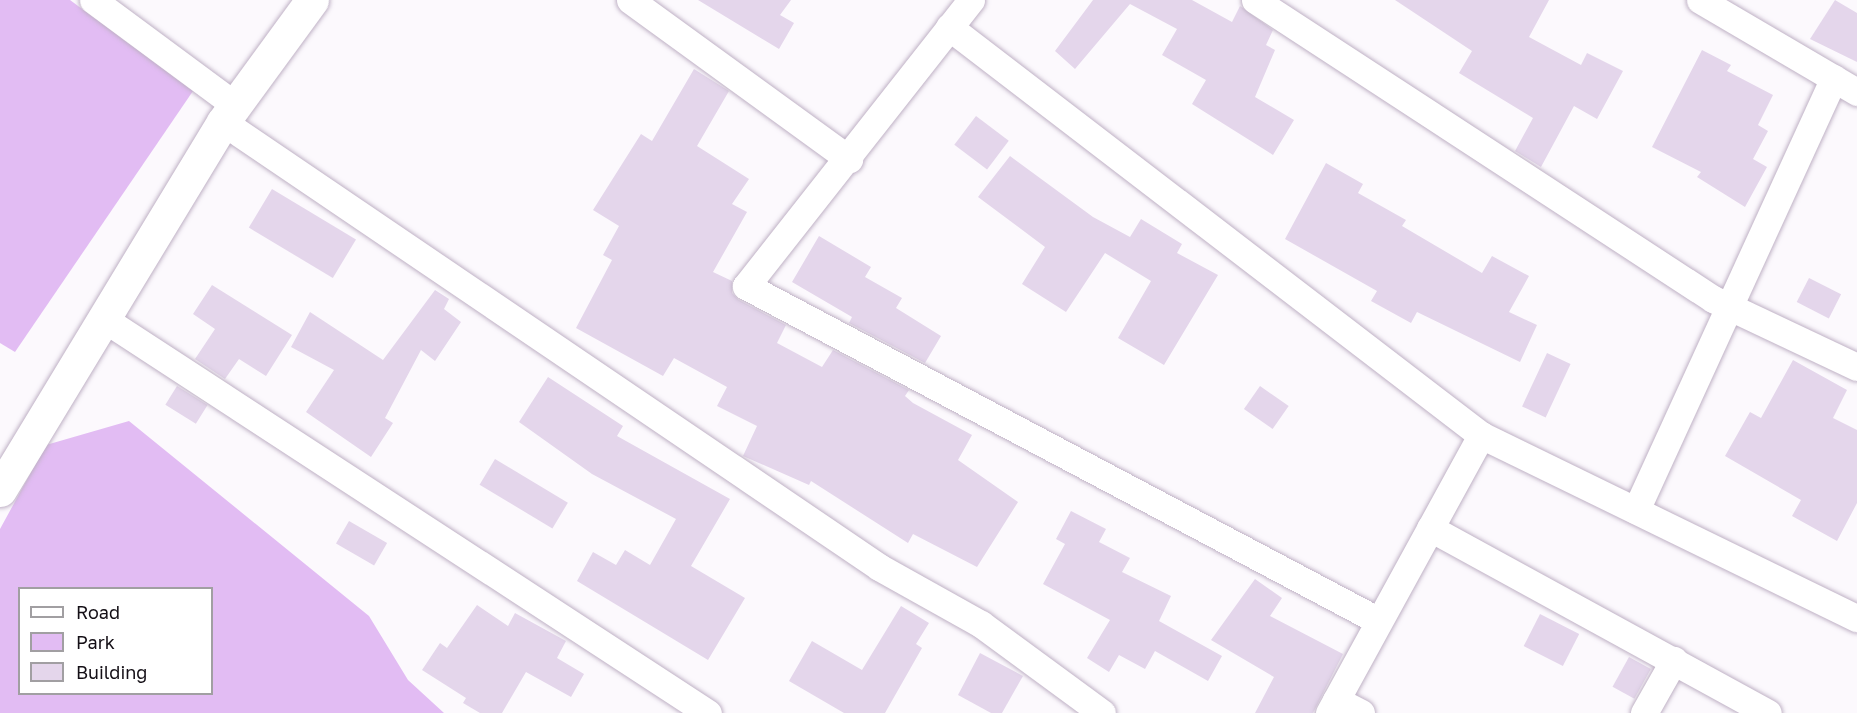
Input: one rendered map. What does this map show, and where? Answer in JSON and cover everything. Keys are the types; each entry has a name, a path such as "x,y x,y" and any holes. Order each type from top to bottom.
{"street":[{"path":"93,0 229,114 879,567 981,624 1102,713"},
{"path":"0,490 229,114 312,0"},
{"path":"630,0 849,159"},
{"path":"971,0 849,159 746,285 1379,621"},
{"path":"1255,0 1729,307 1857,367"},
{"path":"1700,0 1857,92"},
{"path":"949,27 1481,435 1857,618"},
{"path":"1636,510 1834,78"},
{"path":"104,319 708,713"},
{"path":"1360,713 1332,706 1481,435"},
{"path":"1430,528 1768,713"},
{"path":"1644,713 1674,660"}],"green space":[{"path":"0,0 70,0 193,91 15,352 0,343"},
{"path":"129,421 369,616 408,680 444,713 0,713 0,529 46,445"}],"building":[{"path":"698,0 791,0 780,15 794,23 779,49"},
{"path":"1093,0 1192,0 1232,22 1240,6 1273,30 1266,45 1275,50 1255,97 1294,120 1273,155 1192,104 1206,80 1162,55 1177,29 1130,4 1075,69 1055,51"},
{"path":"1395,0 1549,0 1529,37 1581,65 1587,53 1623,71 1597,119 1574,106 1541,167 1515,151 1533,118 1459,73 1472,51"},
{"path":"1835,0 1857,13 1857,62 1810,39"},
{"path":"1702,50 1731,65 1727,71 1773,95 1758,125 1768,131 1753,159 1767,167 1745,207 1697,177 1701,172 1652,147"},
{"path":"694,69 729,91 697,146 749,179 732,204 747,212 713,272 732,281 732,293 739,300 786,325 777,343 822,367 833,350 909,390 905,396 913,403 972,435 958,460 1018,502 977,567 913,534 908,543 811,481 809,485 743,456 757,426 717,406 727,387 674,358 663,376 576,328 612,260 603,255 619,226 593,210 641,134 652,141"},
{"path":"976,116 1009,141 987,169 954,145"},
{"path":"1010,156 1093,217 1130,237 1141,219 1182,244 1177,253 1218,275 1164,365 1118,338 1151,281 1105,253 1066,312 1022,284 1045,247 978,197"},
{"path":"1326,163 1363,184 1358,193 1406,220 1402,226 1482,273 1492,256 1529,276 1509,312 1537,325 1520,362 1417,312 1411,323 1371,301 1377,291 1285,239"},
{"path":"272,189 356,239 333,278 249,228"},
{"path":"819,236 871,267 865,277 902,298 896,308 941,336 925,363 849,323 852,317 792,282"},
{"path":"1809,278 1841,294 1829,318 1797,302"},
{"path":"212,285 292,335 266,376 239,359 225,379 195,359 215,329 193,314"},
{"path":"435,290 449,299 444,309 461,322 435,361 421,350 385,418 393,423 371,457 306,412 334,370 291,347 310,312 383,360"},
{"path":"1547,353 1571,364 1546,417 1522,406"},
{"path":"1793,360 1847,390 1833,418 1857,430 1857,503 1837,541 1792,516 1801,500 1725,456 1750,412 1761,418"},
{"path":"548,377 623,426 617,436 730,499 691,566 745,598 708,660 577,581 593,552 616,565 625,550 650,565 676,519 592,474 519,422"},
{"path":"177,386 208,405 196,424 165,405"},
{"path":"1260,386 1289,406 1273,429 1244,409"},
{"path":"495,459 568,503 552,528 480,485"},
{"path":"1071,511 1106,529 1099,542 1130,558 1122,572 1171,596 1159,621 1222,656 1208,681 1155,651 1145,669 1119,655 1109,672 1087,658 1110,620 1043,584 1065,544 1056,539"},
{"path":"349,521 387,543 374,566 336,544"},
{"path":"1255,579 1282,598 1270,616 1343,654 1313,713 1255,713 1274,677 1211,640"},
{"path":"477,605 508,626 515,613 566,641 557,658 584,674 571,697 526,672 502,713 480,713 463,703 466,698 422,670 440,643 447,648"},
{"path":"901,606 929,623 916,644 922,648 885,713 844,713 789,681 812,641 862,670"},
{"path":"1540,614 1579,634 1563,666 1524,646"},
{"path":"980,653 1023,676 1002,713 991,713 958,695"},
{"path":"1629,657 1651,669 1634,699 1613,687"}]}
